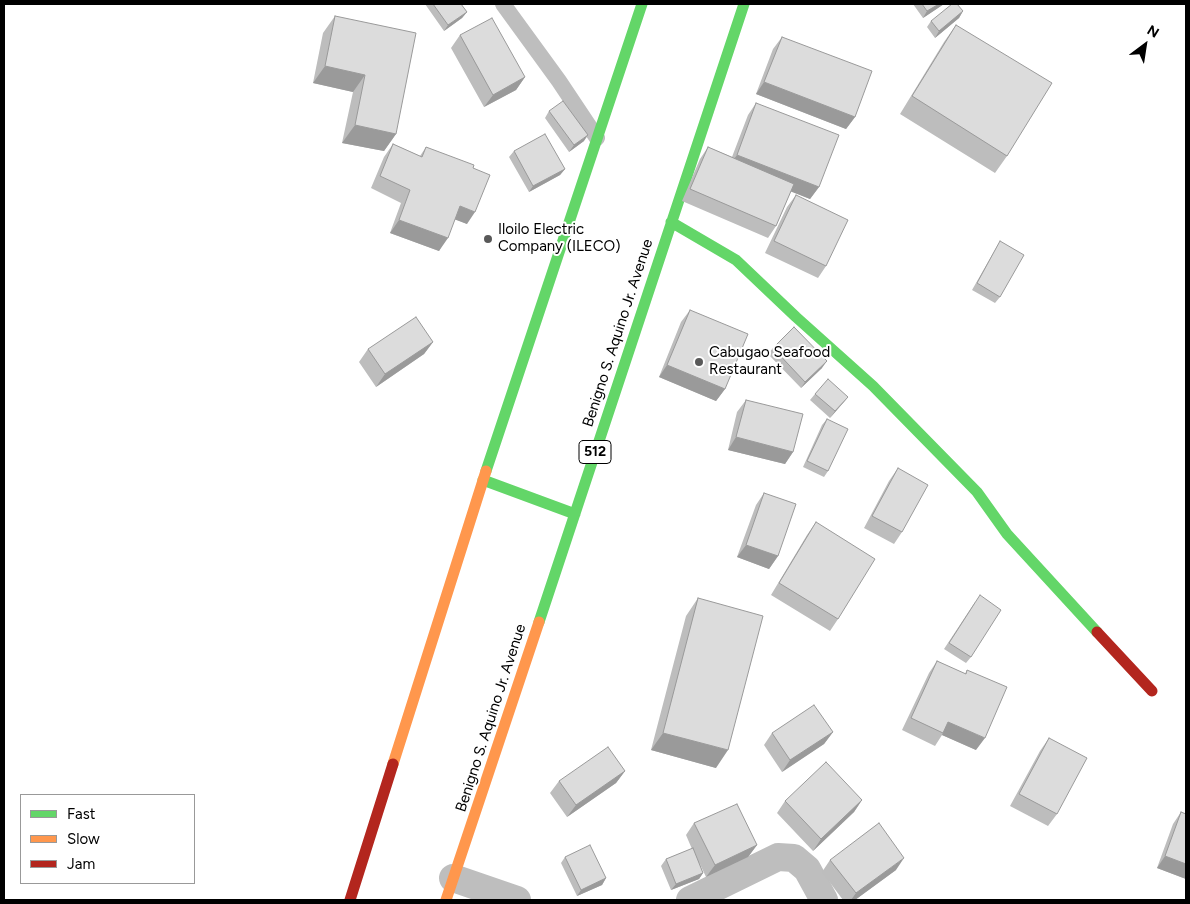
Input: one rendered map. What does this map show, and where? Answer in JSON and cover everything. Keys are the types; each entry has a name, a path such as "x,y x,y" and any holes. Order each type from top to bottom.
{"main road":[{"path":"350,900 483,480 642,4"},
{"name":"Benigno S. Aquino Jr. Avenue","path":"449,889 744,4"},
{"path":"671,222 736,260 873,386 977,492 1007,534 1152,691"},
{"path":"483,480 574,514"}],"street":[{"path":"690,900 778,857 794,858 807,869 824,900"},
{"path":"449,889 517,900"}],"lane":[{"path":"503,4 559,80 596,138"}],"building":[{"path":"433,4 461,4 467,12 448,25"},
{"path":"922,4 939,4 927,11"},
{"path":"952,4 957,4 963,11 939,31 931,21"},
{"path":"335,16 416,33 396,134 355,125 365,75 325,66"},
{"path":"492,18 525,77 493,95 460,35"},
{"path":"956,25 1052,83 1007,156 912,96"},
{"path":"782,37 872,71 855,117 764,82"},
{"path":"563,101 588,135 574,145 549,111"},
{"path":"756,103 839,135 819,187 737,155"},
{"path":"545,134 565,169 533,186 514,151"},
{"path":"393,144 422,157 426,147 474,165 473,168 490,175 475,212 460,206 448,238 399,220 410,190 380,176"},
{"path":"708,147 794,184 776,226 690,189"},
{"path":"796,195 848,220 826,266 774,241"},
{"path":"1000,241 1024,255 1000,297 977,283"},
{"name":"Cabugao Seafood Restaurant","path":"690,310 748,334 725,389 667,365"},
{"path":"416,317 433,342 385,374 368,349"},
{"path":"794,327 827,361 805,382 773,348"},
{"path":"828,379 848,397 835,411 815,394"},
{"path":"746,400 803,414 793,452 736,437"},
{"path":"827,419 848,429 828,471 807,461"},
{"path":"898,468 928,485 902,532 872,516"},
{"path":"764,493 796,504 778,556 746,545"},
{"path":"816,522 875,559 838,619 779,583"},
{"path":"980,595 1001,610 971,657 949,643"},
{"path":"698,598 763,616 728,750 663,733"},
{"path":"937,661 966,674 967,670 1007,687 985,738 948,722 943,733 911,718"},
{"path":"814,705 833,732 790,760 772,733"},
{"path":"1049,738 1087,758 1057,814 1019,794"},
{"path":"608,747 625,771 576,805 559,781"},
{"path":"826,762 862,800 821,839 785,801"},
{"path":"737,804 757,845 715,865 694,823"},
{"path":"1181,812 1186,814 1186,864 1165,856"},
{"path":"879,823 904,858 856,893 830,860"},
{"path":"590,845 606,878 581,890 565,857"},
{"path":"693,848 703,873 676,884 666,859"}],"traffic: fast":[{"path":"486,471 642,4"},
{"path":"539,622 744,4"},
{"path":"671,222 736,260 873,386 977,492 1007,534 1097,632"},
{"path":"483,480 575,514"}],"traffic: slow":[{"path":"393,764 486,471"},
{"path":"446,900 539,622"}],"traffic: jam":[{"path":"1097,632 1152,691"},
{"path":"350,900 393,764"}],"place":[{"name":"Iloilo Electric Company (ILECO)","path":"488,239"},
{"name":"Cabugao Seafood Restaurant","path":"699,362"}]}
